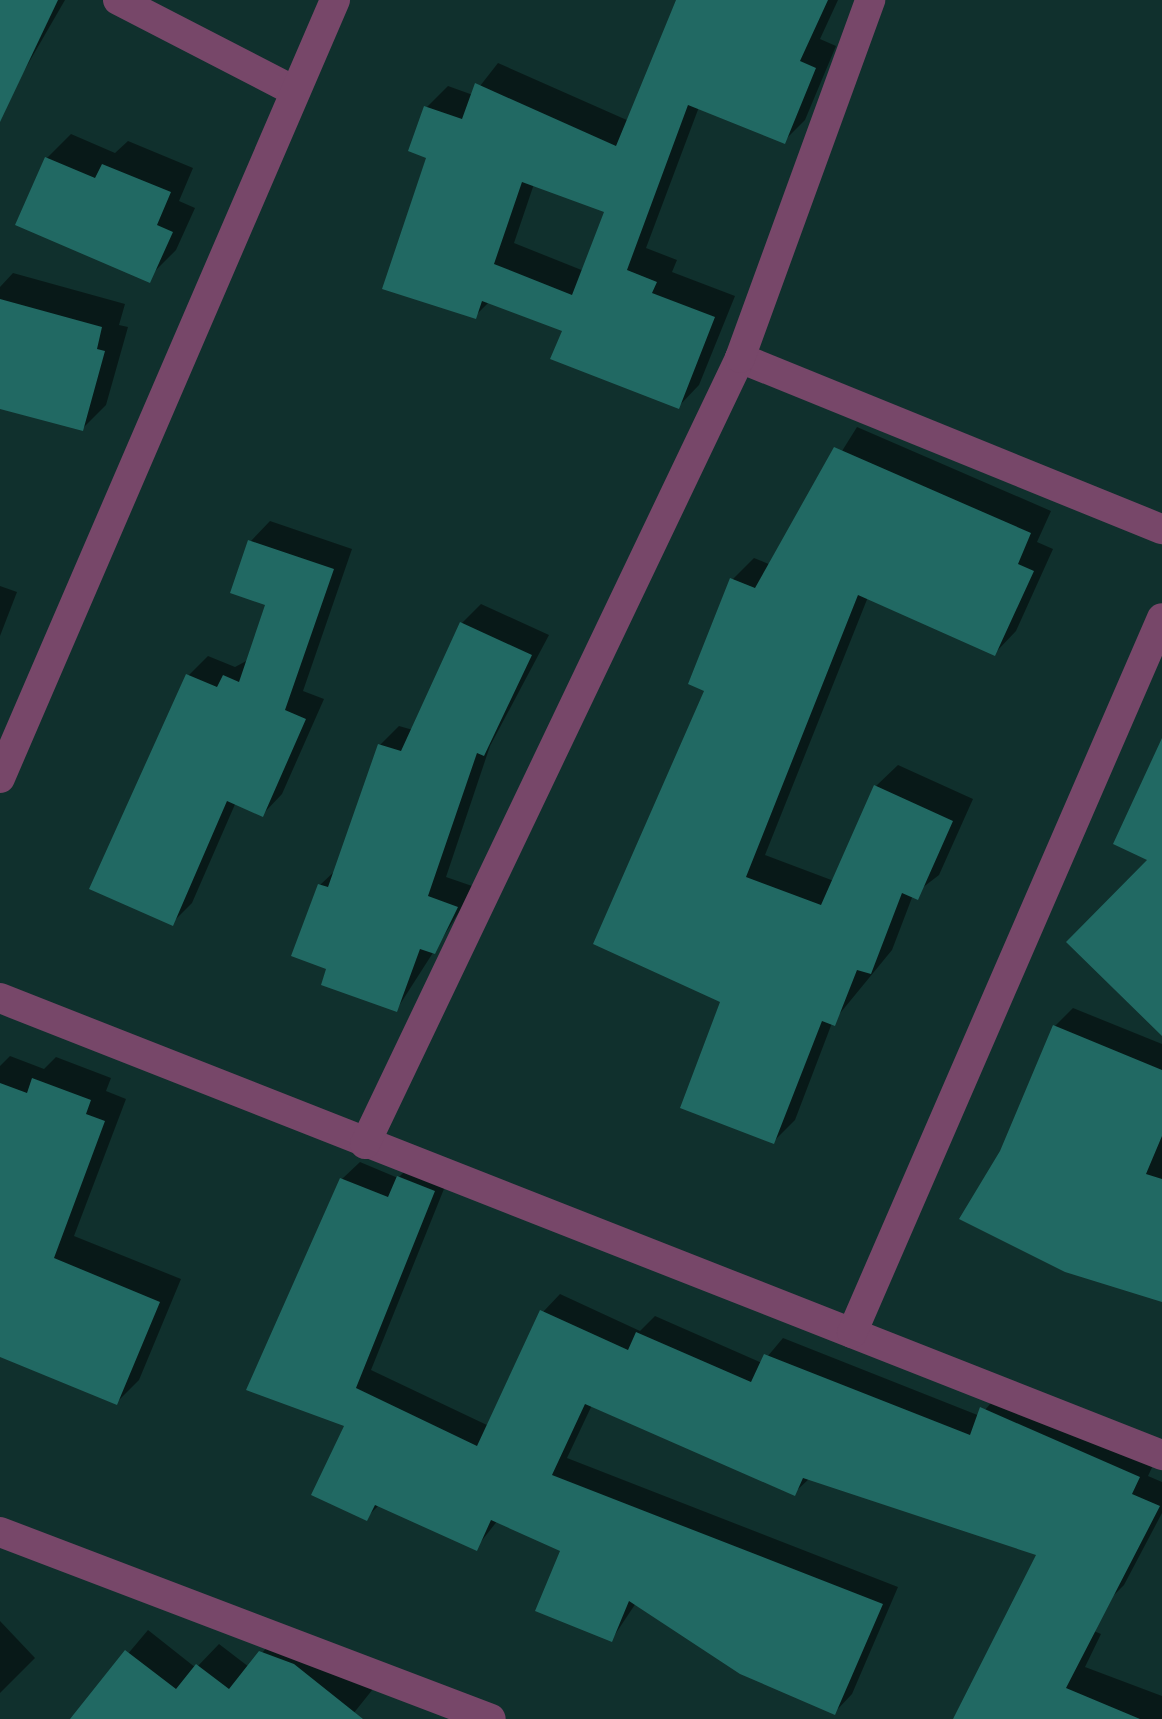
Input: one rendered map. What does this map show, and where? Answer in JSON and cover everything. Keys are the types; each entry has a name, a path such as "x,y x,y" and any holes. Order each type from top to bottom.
{"street":[{"path":"118,0 292,90"},
{"path":"0,778 292,90 335,0"},
{"path":"364,1144 740,358 870,0"},
{"path":"740,358 1162,529"},
{"path":"852,1333 1162,618"},
{"path":"0,998 1162,1455"},
{"path":"0,1532 432,1710 491,1719"}],"building":[{"path":"0,0 58,0 0,122"},
{"path":"676,0 828,0 800,61 816,68 785,144 688,105 627,270 657,282 652,293 715,317 679,409 550,359 562,331 482,301 476,319 382,289 426,158 408,151 424,106 462,119 475,83 616,146","holes":["522,182 604,212 572,295 494,264"]},
{"path":"45,157 95,178 102,164 171,192 157,225 173,232 150,283 15,225"},
{"path":"0,299 102,327 97,349 105,351 83,431 0,409"},
{"path":"834,447 1031,533 1018,564 1034,571 995,656 858,595 746,877 821,905 874,785 953,821 918,900 902,893 871,974 857,970 835,1026 822,1021 774,1144 680,1108 720,1002 593,944 704,691 688,684 730,578 755,588"},
{"path":"248,540 334,569 285,710 306,719 263,817 227,801 173,926 89,889 186,674 217,687 223,675 239,682 265,605 230,593"},
{"path":"460,622 532,655 484,756 477,753 428,896 458,907 435,954 420,949 397,1012 321,985 326,969 291,956 318,884 328,887 378,744 401,751"},
{"path":"1162,738 1162,1036 1066,942 1147,860 1113,844"},
{"path":"1053,1025 1162,1070 1162,1136 1146,1174 1162,1179 1162,1302 1065,1272 959,1219 1000,1151"},
{"path":"32,1078 91,1100 86,1114 105,1121 54,1258 160,1302 117,1405 0,1357 0,1083 27,1093"},
{"path":"397,1176 435,1191 356,1388 477,1446 540,1310 628,1350 636,1332 751,1382 764,1354 970,1435 980,1407 1140,1477 1132,1494 1160,1506 1066,1688 1140,1719 953,1719 1036,1555 803,1478 795,1496 585,1404 552,1475 883,1604 835,1715 740,1674 629,1601 612,1642 535,1611 560,1551 491,1520 477,1551 375,1505 367,1521 311,1495 344,1426 246,1390 340,1178 388,1197"},
{"path":"125,1650 176,1689 196,1664 229,1689 259,1651 294,1664 363,1719 70,1719"}]}
